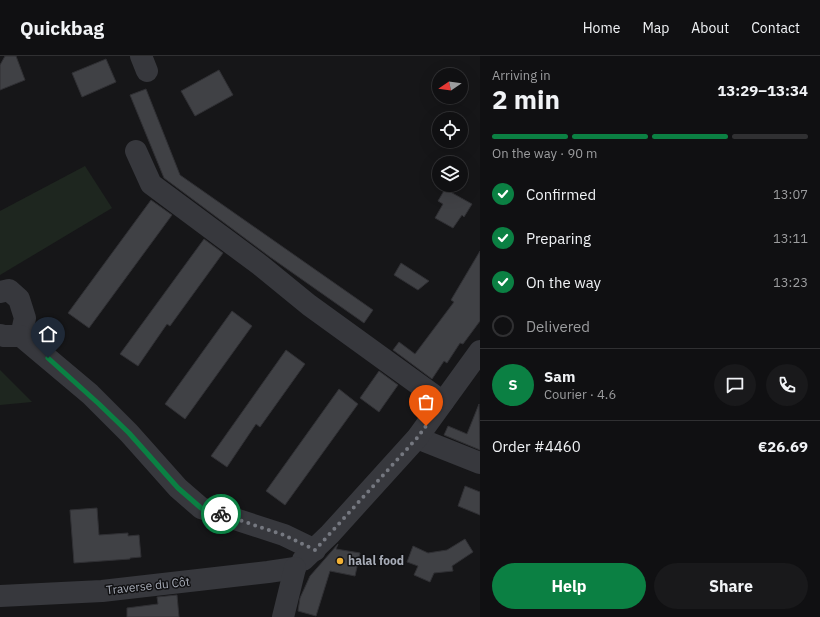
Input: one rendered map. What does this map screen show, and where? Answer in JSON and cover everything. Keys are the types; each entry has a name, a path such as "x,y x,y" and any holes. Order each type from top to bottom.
{"street":[{"path":"136,151 151,184 260,265 309,305 443,402"},
{"path":"0,292 9,290 19,299 25,318 11,335 90,394 129,433 178,488 201,508 284,535 315,550"},
{"path":"283,617 295,568 315,550 417,438 480,351"},
{"path":"417,438 480,463"},
{"name":"Traverse du Côt","path":"0,596 102,592 295,568"}],"shaded area":[{"path":"85,166 112,208 0,275 0,211"},
{"path":"0,370 32,402 0,405"}],"building":[{"path":"5,56 16,56 25,80 0,90 0,65"},
{"path":"106,59 116,82 82,97 72,73"},
{"path":"219,70 233,95 195,116 181,91"},
{"path":"146,89 180,175 373,310 364,323 270,257 164,178 130,95"},
{"path":"443,192 450,192 472,204 464,217 462,215 453,228 435,218 443,204 438,201"},
{"path":"151,200 172,215 89,328 68,313"},
{"path":"204,239 223,253 170,326 167,324 138,366 120,354"},
{"path":"480,251 480,321 463,344 460,343 447,363 444,361 432,379 393,350 399,342 415,354 454,302 451,300"},
{"path":"401,263 429,281 418,290 394,275"},
{"path":"232,311 252,326 185,419 165,404"},
{"path":"286,350 305,364 260,427 256,424 227,467 211,456"},
{"path":"379,371 398,385 379,412 360,398"},
{"path":"339,389 358,404 285,505 266,491"},
{"path":"479,404 480,450 444,435 448,426 467,434"},
{"path":"465,486 480,492 480,515 458,506"},
{"path":"97,508 99,535 128,533 128,536 139,535 141,557 74,563 70,510"},
{"path":"465,539 473,552 452,566 453,571 434,573 430,582 414,575 418,566 407,562 413,546 428,553 447,550"},
{"path":"338,544 336,549 360,553 355,576 330,571 316,616 298,611 300,598 310,576"},
{"path":"177,595 179,617 127,617 127,608 158,604 157,597"}],"way so far":[{"path":"221,514 284,535 315,550 417,438 426,426"}],"place":[{"name":"halal food","path":"340,561"}],"route":[{"path":"48,358 90,394 129,433 178,488 201,508 221,514"}]}
